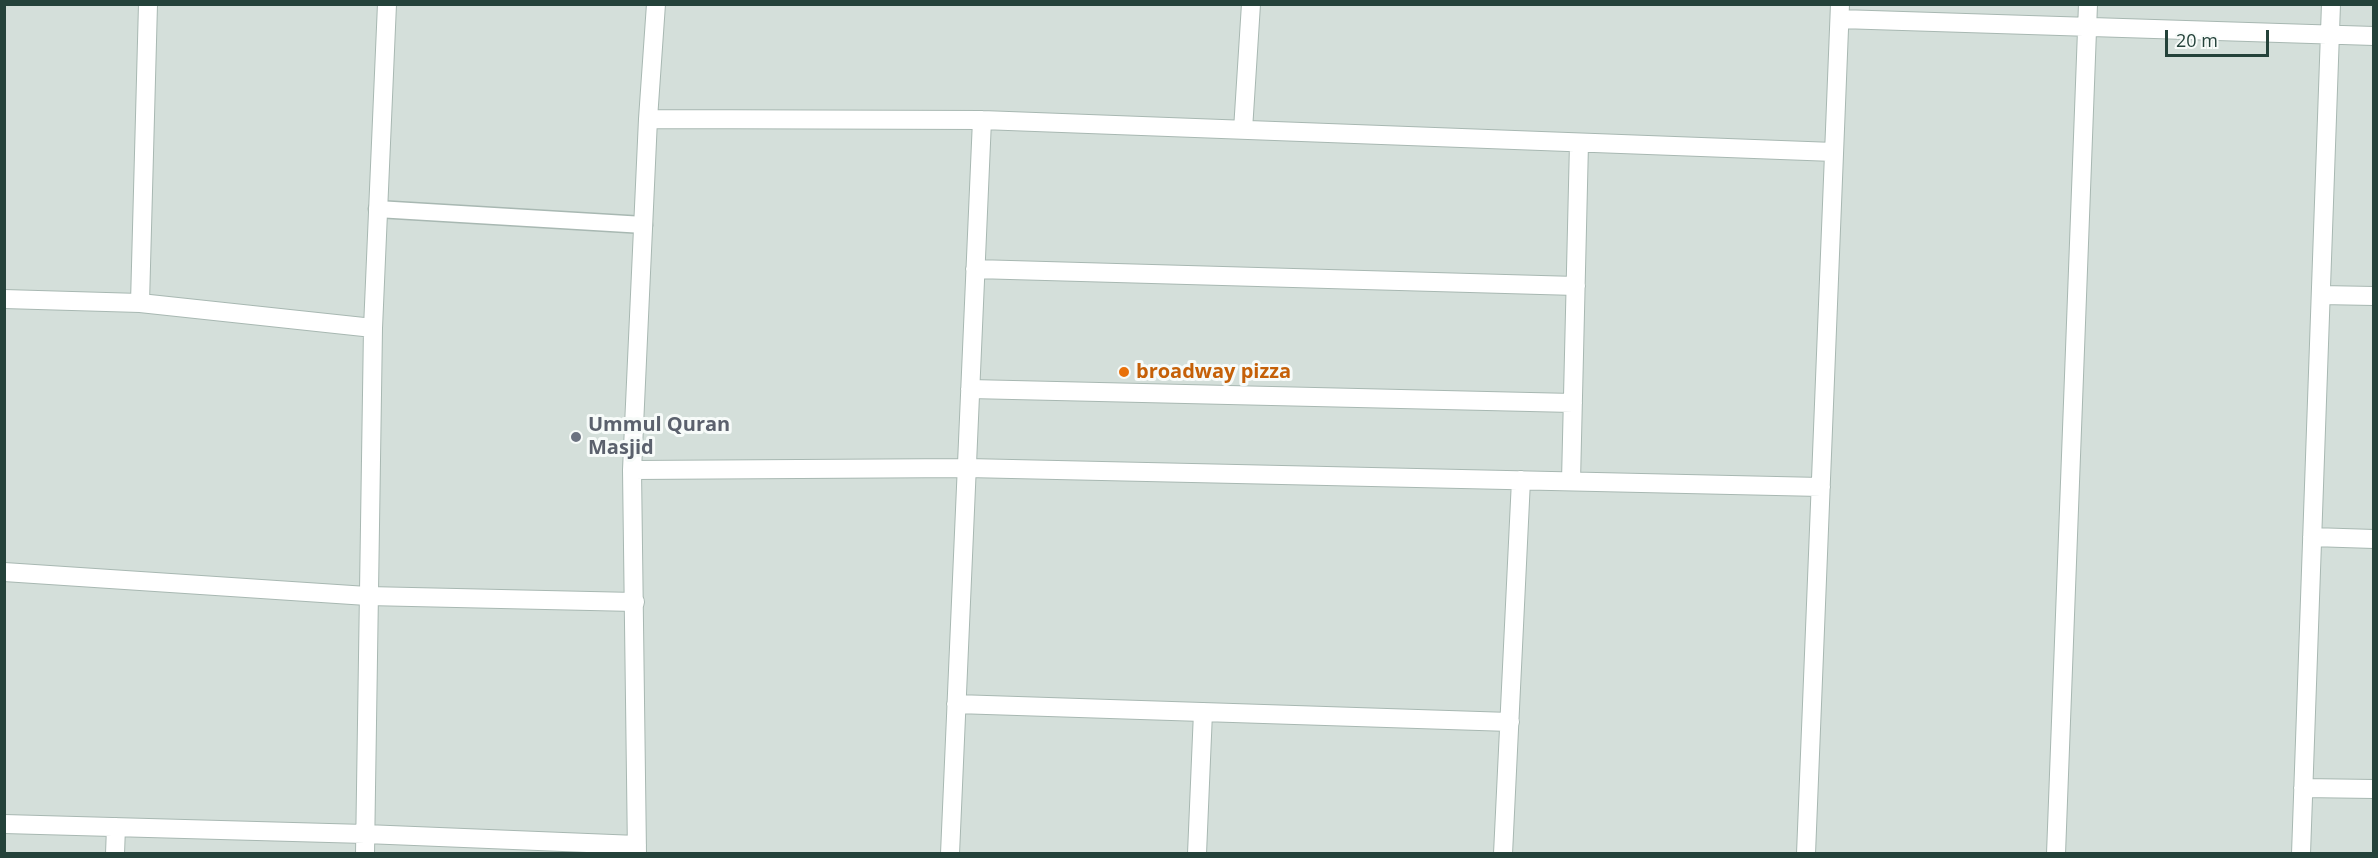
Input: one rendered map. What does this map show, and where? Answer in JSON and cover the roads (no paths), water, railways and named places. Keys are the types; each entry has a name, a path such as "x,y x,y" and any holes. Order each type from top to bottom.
{"street":[{"path":"140,303 148,4"},
{"path":"365,854 367,596 373,328 387,4"},
{"path":"4,824 365,834 637,849 632,470 648,119 656,4"},
{"path":"1243,129 1251,4"},
{"path":"2056,854 2088,4"},
{"path":"2301,854 2331,4"},
{"path":"1806,854 1840,12 2087,27 2373,36"},
{"path":"648,119 981,120 1834,152"},
{"path":"950,854 981,120"},
{"path":"1571,481 1579,143"},
{"path":"975,269 1576,286"},
{"path":"2321,295 2373,296"},
{"path":"4,299 140,303 373,328"},
{"path":"970,389 1573,403"},
{"path":"632,470 967,468 1821,487"},
{"path":"1503,854 1521,480"},
{"path":"2312,537 2373,539"},
{"path":"4,572 367,596 634,602"},
{"path":"956,704 1510,722"},
{"path":"1197,854 1203,712"},
{"path":"2303,788 2373,789"},
{"path":"115,854 116,827"}],"lane":[{"path":"377,209 644,225"}],"place":[{"name":"broadway pizza","path":"1124,372"},
{"name":"Ummul Quran Masjid","path":"576,437"}]}
